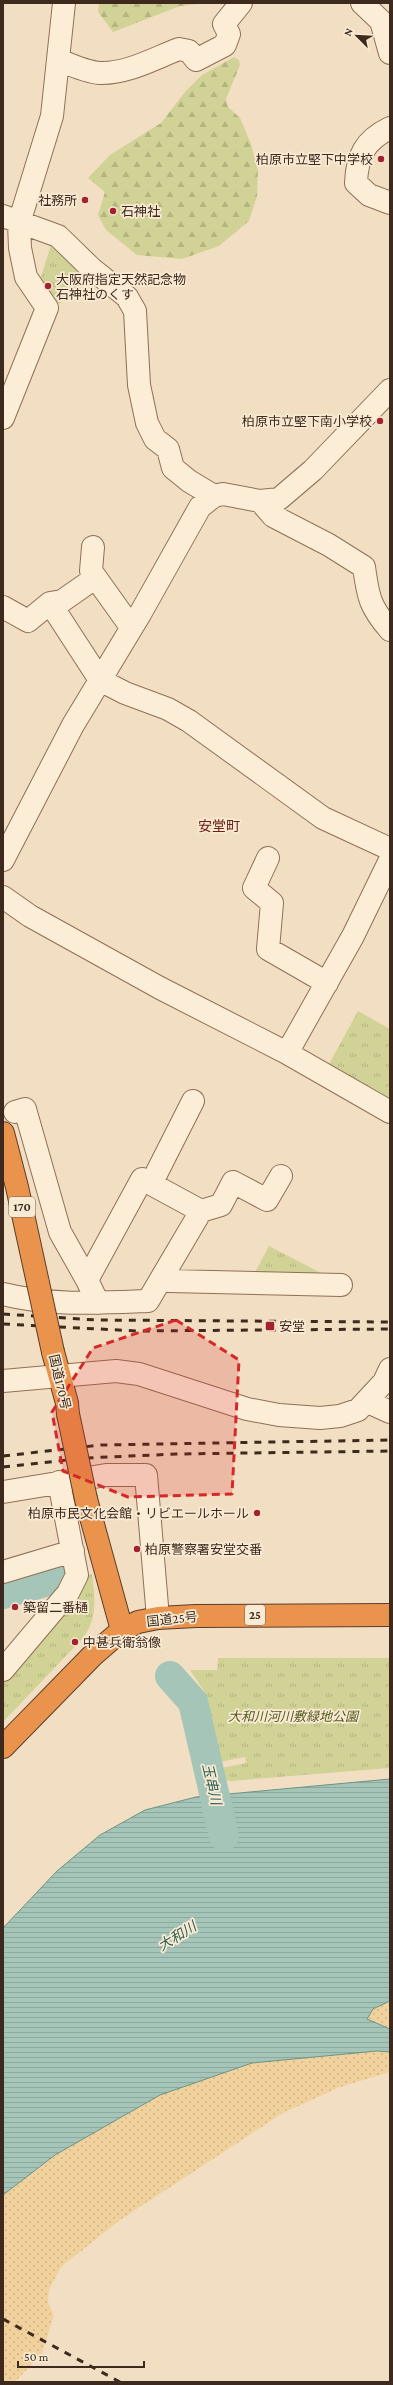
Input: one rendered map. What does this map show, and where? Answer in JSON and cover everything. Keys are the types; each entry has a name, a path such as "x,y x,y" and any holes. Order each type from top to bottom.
{"highway":[{"name":"国道170号","path":"3,1133 17,1186 53,1352 67,1403 86,1499 122,1630"},
{"name":"国道25号","path":"3,1747 92,1656 122,1630 138,1622 158,1618 196,1616 390,1615"}],"street":[{"path":"3,418 47,308 26,277 20,248 11,220 52,116 64,3"},
{"path":"58,60 99,73 120,71 180,49 189,51 196,60 225,45 229,34 224,24 241,3"},
{"path":"362,3 381,21 390,53"},
{"path":"390,128 377,134 365,147 357,165 356,183 369,194 390,203"},
{"path":"11,220 58,236 91,268 132,303 135,311 139,385 147,423 155,439 168,449 173,468 189,481 214,496"},
{"path":"3,860 73,724 140,614 200,507 214,496 223,494 260,501 280,499 313,470 390,390"},
{"path":"260,501 273,516 330,544 364,567 369,599 377,615 390,630"},
{"path":"93,547 91,571 131,627"},
{"path":"3,607 28,621 50,603 62,601 95,578"},
{"path":"50,603 100,680 125,693 168,709 189,721 323,818 390,849"},
{"path":"268,858 254,888 272,903 268,949 327,983"},
{"path":"287,1053 388,872"},
{"path":"3,897 30,916 160,988 287,1053 390,1112"},
{"path":"151,1184 193,1101"},
{"path":"15,1112 25,1109 60,1232 98,1303"},
{"path":"3,1294 26,1299 98,1303 148,1301 201,1211 221,1205 233,1182 267,1200 280,1176"},
{"path":"87,1280 142,1179 201,1211"},
{"path":"169,1281 341,1285"},
{"path":"3,1381 116,1371 139,1374 247,1409 279,1415 320,1418 340,1416 358,1410 368,1402 384,1382 390,1370"},
{"path":"368,1402 390,1412"},
{"path":"3,1492 106,1475 146,1475 158,1618"},
{"path":"3,1670 68,1593 77,1575 59,1482"},
{"path":"3,1572 73,1551"}],"highlighted area":[{"path":"176,1320 239,1360 232,1494 128,1497 63,1471 52,1412 93,1348"}],"green space":[{"path":"99,3 209,3 180,6 113,32 98,12"},
{"path":"234,57 239,60 240,65 226,99 228,107 240,118 251,144 258,171 257,196 249,221 219,246 182,259 137,255 106,230 98,215 105,192 88,178 110,155 161,123 185,92 202,75"},
{"path":"52,242 91,275 59,304 40,280"},
{"path":"358,1011 390,1029 390,1100 328,1066"},
{"path":"269,1246 319,1272 316,1278 253,1276"},
{"path":"92,1574 94,1607 88,1630 83,1638 3,1722 3,1678 86,1576"},
{"name":"大和川河川敷緑地公園","path":"218,1658 390,1658 390,1768 231,1781 226,1780 221,1768 246,1763 245,1757 220,1762 204,1691 190,1670 217,1670"}],"sand":[{"path":"390,2001 390,2029 367,2019 373,2009"},
{"path":"377,2050 390,2052 390,2072 340,2087 283,2113 120,2220 61,2267 49,2290 48,2303 54,2315 42,2353 15,2382 3,2382 3,2195 55,2155 160,2095 252,2063"}],"water":[{"name":"大和川","path":"390,1779 390,2001 373,2009 367,2019 390,2029 390,2052 377,2051 252,2063 160,2095 55,2155 3,2195 3,1928 57,1871 100,1835 145,1810 196,1797"}],"waterway":[{"name":"玉串川","path":"3,1594 66,1576"},
{"name":"玉串川","path":"170,1676 193,1702 224,1836"}],"railway":[{"path":"3,1314 96,1320 390,1322"},
{"path":"3,1324 137,1331 390,1329"},
{"path":"3,1456 101,1445 390,1440"},
{"path":"3,1467 85,1458 177,1454 390,1451"},
{"path":"3,2319 120,2382"}],"place":[{"name":"柏原市立堅下中学校","path":"381,159"},
{"name":"社務所","path":"85,200"},
{"name":"石神社","path":"113,211"},
{"name":"大阪府指定天然記念物 石神社のくす","path":"48,286"},
{"name":"柏原市立堅下南小学校","path":"380,421"},
{"name":"安堂","path":"270,1326"},
{"name":"柏原市民文化会館・リビエールホール","path":"257,1513"},
{"name":"柏原警察署安堂交番","path":"137,1549"},
{"name":"築留二番樋","path":"15,1607"},
{"name":"中甚兵衛翁像","path":"75,1642"}],"district":[{"name":"安堂町","path":"219,826"}]}
